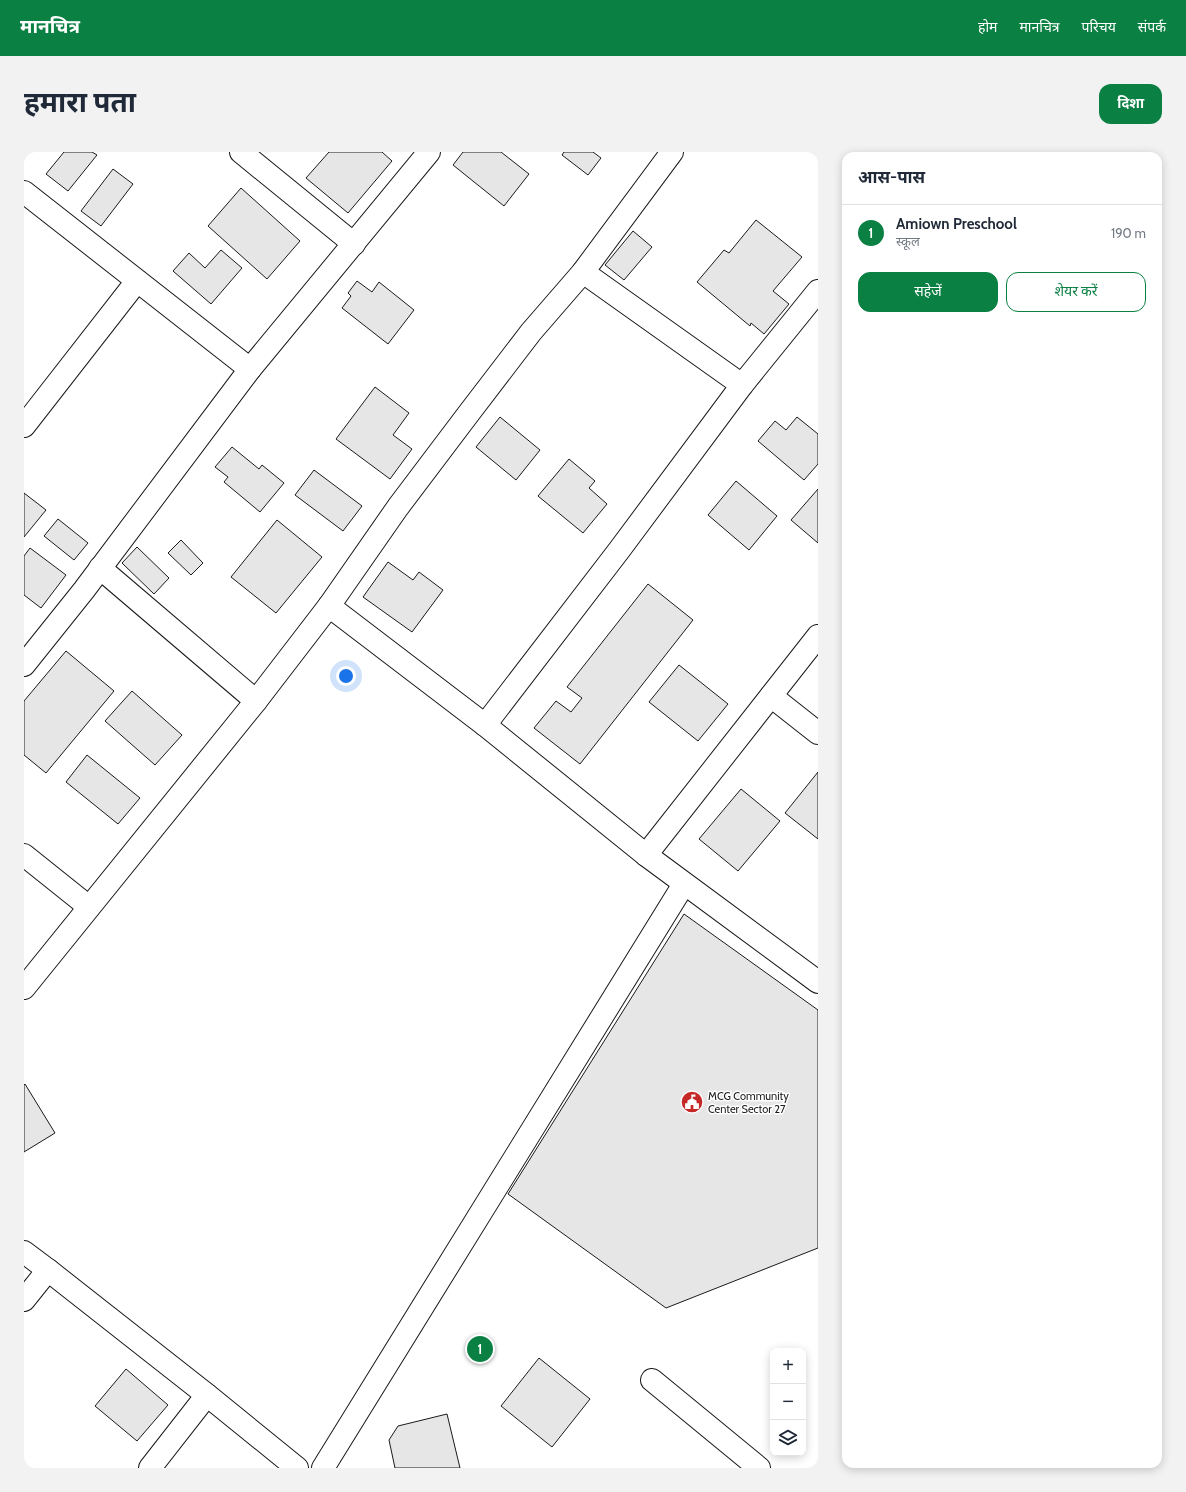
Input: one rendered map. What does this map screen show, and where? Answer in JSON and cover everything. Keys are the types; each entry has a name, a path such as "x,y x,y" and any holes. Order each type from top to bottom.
{"street":[{"path":"241,152 354,244"},
{"path":"24,665 100,568 250,369 429,152"},
{"path":"24,988 256,701 329,606 398,507 469,413 531,332 582,272 672,152"},
{"path":"24,192 250,369"},
{"path":"582,272 742,385"},
{"path":"24,426 137,281"},
{"path":"484,725 620,549 742,385 818,291"},
{"path":"100,568 256,701"},
{"path":"329,606 484,725 646,855 818,982"},
{"path":"646,855 818,636"},
{"path":"771,696 818,734"},
{"path":"24,855 89,907"},
{"path":"323,1468 684,884"},
{"path":"24,1252 207,1394 298,1468"},
{"path":"24,1300 48,1270"},
{"path":"652,1380 760,1468"},
{"path":"150,1468 207,1394"}],"building":[{"path":"64,152 92,152 97,155 68,191 46,174"},
{"path":"329,152 382,152 392,161 348,213 306,178"},
{"path":"463,152 501,152 529,174 504,206 453,165"},
{"path":"564,152 593,152 601,158 588,175 562,155"},
{"path":"113,169 133,184 101,226 81,211"},
{"path":"241,188 300,241 267,279 208,226"},
{"path":"756,220 802,257 773,291 789,304 764,334 751,323 750,326 697,282 724,250 729,253"},
{"path":"633,231 652,247 624,280 605,265"},
{"path":"221,250 242,268 211,304 173,271 189,253 205,268"},
{"path":"357,281 372,292 379,282 414,310 388,344 342,308 351,296 348,293"},
{"path":"375,387 409,413 393,435 412,449 390,479 336,439"},
{"path":"500,417 540,450 516,480 476,447"},
{"path":"797,417 818,434 818,464 804,480 758,441 775,421 786,430"},
{"path":"232,447 259,469 262,465 284,483 260,512 224,482 228,477 215,467"},
{"path":"569,459 595,481 589,488 607,504 583,533 538,496"},
{"path":"314,470 362,506 343,531 295,495"},
{"path":"736,481 777,516 749,550 708,515"},
{"path":"818,489 818,543 791,520"},
{"path":"24,493 46,510 24,537"},
{"path":"58,519 88,543 74,560 44,536"},
{"path":"277,520 322,557 276,613 231,577"},
{"path":"181,540 203,563 191,575 168,553"},
{"path":"137,547 169,578 154,594 122,563"},
{"path":"30,548 66,575 41,608 24,595 24,556"},
{"path":"388,562 413,580 419,572 443,590 412,632 363,597"},
{"path":"648,584 693,620 580,764 534,728 556,701 571,712 582,698 567,687"},
{"path":"66,651 114,691 46,773 24,755 24,701"},
{"path":"679,665 728,704 698,741 649,702"},
{"path":"132,691 182,735 155,765 105,721"},
{"path":"87,755 140,798 118,824 66,782"},
{"path":"818,772 818,839 785,813"},
{"path":"741,789 780,821 738,871 699,839"},
{"name":"MCG Community Center Sector 27","path":"684,914 818,1010 818,1248 666,1308 508,1194"},
{"path":"25,1084 55,1133 24,1152 24,1085"},
{"path":"539,1358 590,1399 552,1447 501,1406"},
{"path":"126,1369 168,1405 137,1441 95,1406"},
{"path":"447,1414 460,1468 395,1468 389,1440 398,1426"}],"place":[{"name":"MCG Community Center Sector 27","path":"692,1102"},
{"name":"Amiown Preschool","path":"480,1349"}]}
